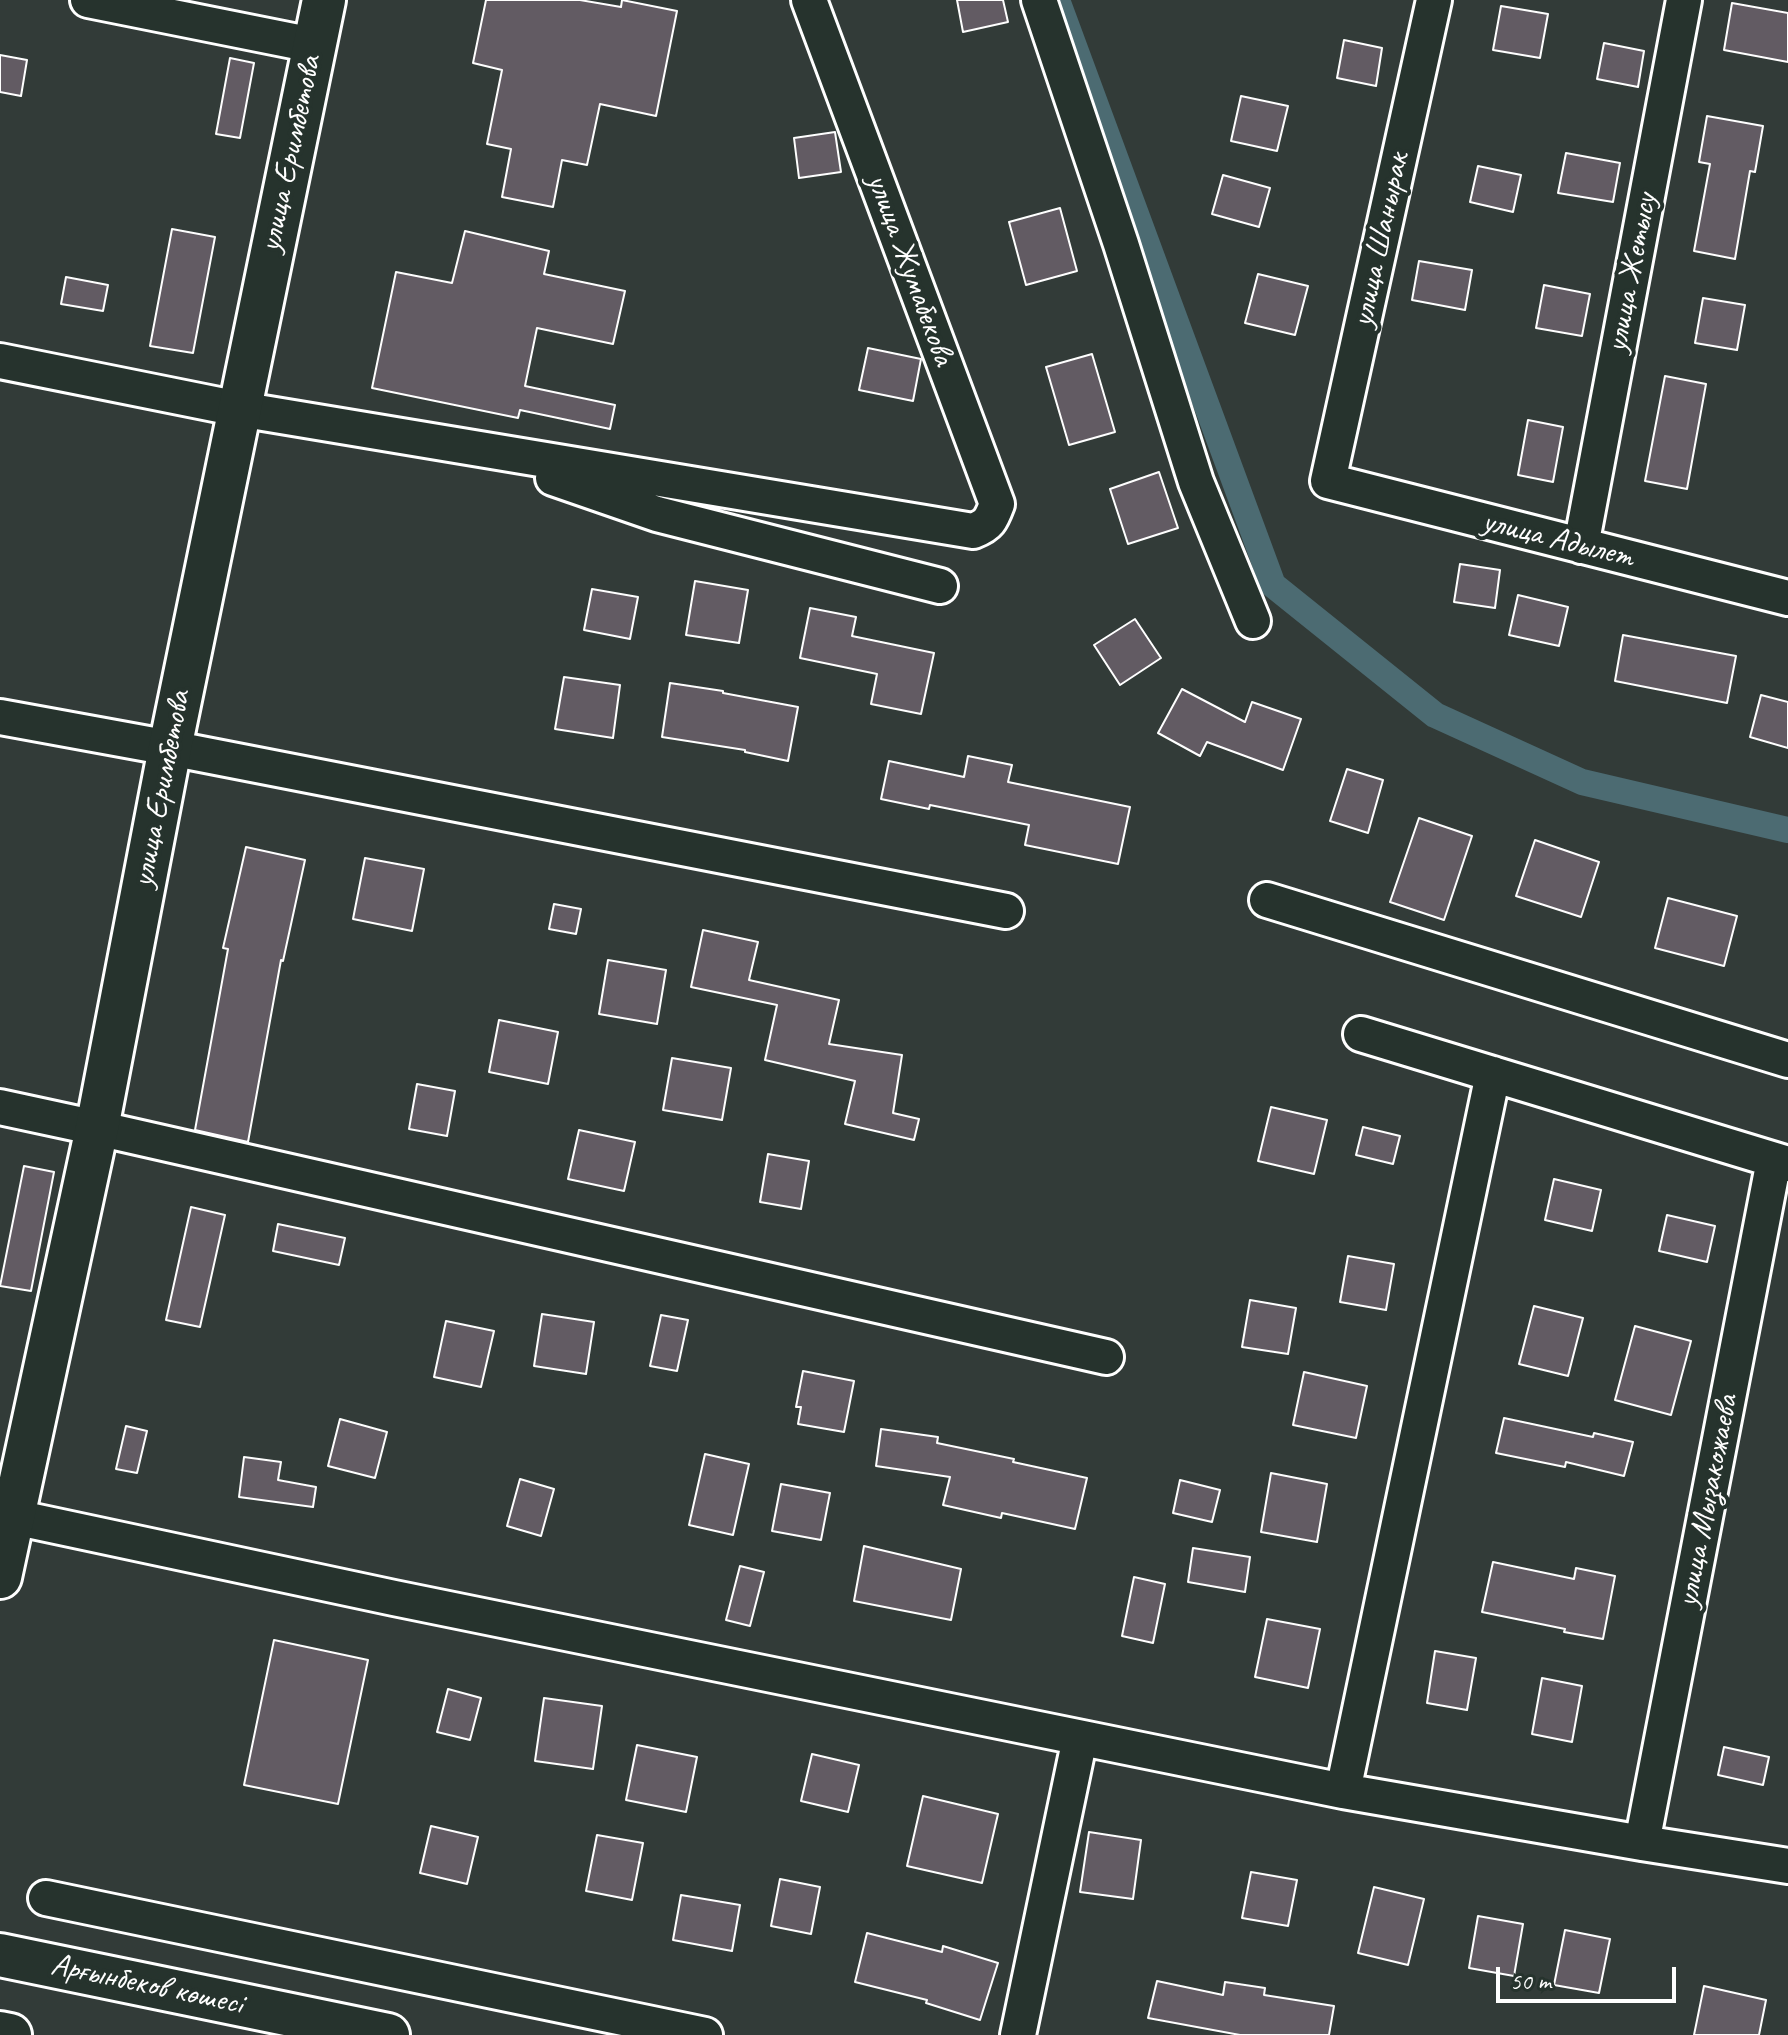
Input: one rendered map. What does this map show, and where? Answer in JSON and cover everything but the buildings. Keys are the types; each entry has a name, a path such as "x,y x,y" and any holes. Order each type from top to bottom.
{"main road":[{"name":"улица Еримбетова","path":"0,1577 6,1515 97,1128 170,748 324,0"},
{"name":"Арғынбеков көшесі","path":"0,1955 388,2035"},
{"path":"0,2033 10,2035"}],"street":[{"path":"88,0 313,45"},
{"name":"улица Жумабекова","path":"458,445 973,531 984,527 992,518 997,504 809,0"},
{"path":"1039,0 1196,482 1253,621"},
{"name":"улица Шанырак","path":"1328,481 1434,0"},
{"name":"улица Жетысу","path":"1581,546 1684,0"},
{"path":"0,361 239,409 458,445 657,514 940,586"},
{"name":"улица Адылет","path":"1328,481 1788,598"},
{"path":"0,717 1006,911"},
{"path":"1267,900 1788,1060"},
{"path":"1361,1034 1781,1162"},
{"path":"1343,1791 1493,1074"},
{"path":"0,1107 1106,1357"},
{"name":"улица Мызакожаева","path":"1642,1843 1781,1162"},
{"path":"6,1515 394,1598 1343,1791 1788,1866"},
{"path":"1018,2035 1080,1738"},
{"path":"46,1898 705,2035"}],"waterway":[{"path":"1057,0 1273,585 1435,715 1582,782 1788,830"}]}
